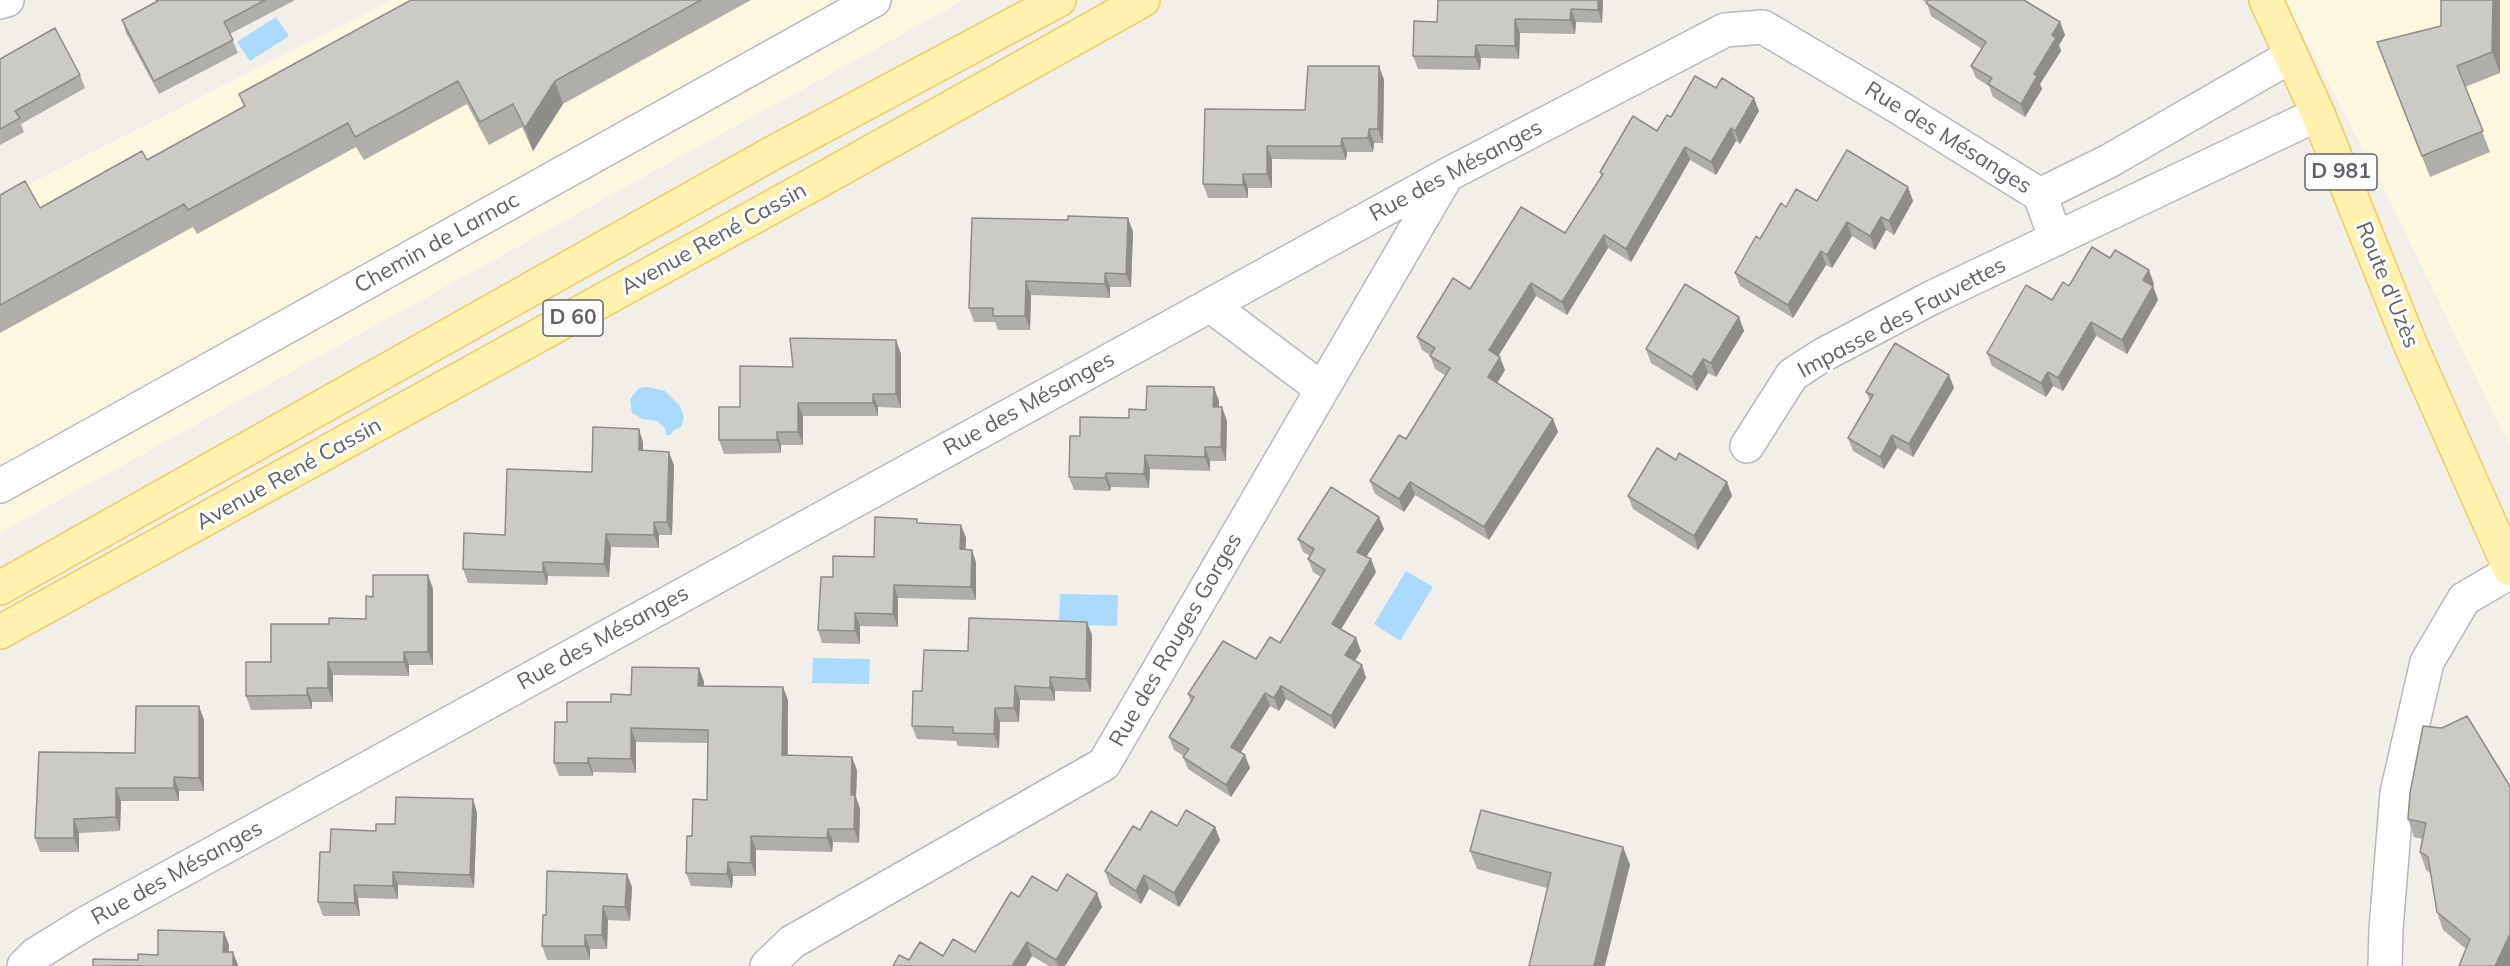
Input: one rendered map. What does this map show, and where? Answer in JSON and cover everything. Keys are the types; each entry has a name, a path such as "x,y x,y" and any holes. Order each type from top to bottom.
{"main road":[{"name":"Avenue René Cassin","path":"0,588 770,155 1059,0"},
{"name":"Avenue René Cassin","path":"0,632 768,210 1143,0"},
{"name":"Route d'Uzès","path":"2266,0 2318,114 2411,345 2510,571"}],"street":[{"path":"0,2 7,0"},
{"name":"Chemin de Larnac","path":"0,486 874,0"},
{"name":"Rue des Mésanges","path":"24,966 36,954 88,922 1447,175 1725,30 1763,27 2040,195 2056,239"},
{"name":"Rue des Mésanges","path":"2040,195 2109,161 2290,56"},
{"path":"2056,239 2318,114"},
{"name":"Rue des Rouges Gorges","path":"767,966 792,942 1104,764 1447,175"},
{"name":"Impasse des Fauvettes","path":"1747,446 1792,375 1821,356 1931,298 2056,239"},
{"path":"1210,305 1322,389"},
{"path":"2385,966 2385,929 2397,793 2427,662 2464,599 2510,571"}],"shaded area":[{"path":"392,0 964,0 0,533 0,199"},
{"path":"2285,0 2510,0 2510,447 2387,195"}],"water":[{"path":"276,17 289,36 250,61 237,42"},
{"path":"647,387 665,391 680,406 684,417 681,427 670,435 666,435 665,428 657,421 643,419 632,413 630,400 639,388"},
{"path":"1406,571 1433,587 1400,641 1374,624"},
{"path":"1060,594 1118,595 1117,626 1059,624"},
{"path":"813,658 870,659 869,684 812,683"}],"building":[{"path":"158,0 265,0 224,22 233,40 154,81 122,20"},
{"path":"411,0 701,0 555,81 525,128 513,104 480,122 458,81 355,137 348,123 188,210 184,204 0,305 0,195 25,181 40,208 142,151 147,160 245,106 239,94"},
{"path":"1438,0 1598,0 1598,10 1571,9 1570,20 1515,19 1515,46 1476,45 1475,57 1413,56 1414,21 1437,22"},
{"path":"1928,0 2024,0 2060,22 2052,35 2056,38 2034,74 2037,76 2021,104 1988,84 1992,78 1971,66 1986,42 1926,3"},
{"path":"2441,0 2493,0 2492,52 2457,66 2483,131 2422,156 2377,42 2441,26"},
{"path":"55,28 80,75 15,111 20,118 0,129 0,59"},
{"path":"1308,66 1379,66 1378,129 1369,129 1368,138 1342,138 1341,146 1267,146 1267,174 1243,174 1243,185 1203,184 1205,109 1305,110"},
{"path":"1695,76 1716,88 1722,78 1754,98 1735,131 1731,128 1711,162 1685,147 1626,249 1604,235 1562,302 1531,283 1489,350 1500,357 1488,377 1553,419 1484,527 1410,482 1399,499 1370,481 1399,435 1406,439 1450,368 1430,356 1435,348 1417,337 1453,278 1470,289 1521,207 1565,233 1603,174 1600,172 1633,116 1657,131 1667,115 1671,117"},
{"path":"1847,150 1908,187 1889,221 1881,217 1870,236 1847,222 1827,255 1821,251 1788,305 1735,273 1756,236 1760,239 1781,203 1786,207 1796,189 1817,201"},
{"path":"1068,216 1128,218 1126,274 1105,273 1105,284 1026,281 1025,316 993,316 993,308 969,308 972,218 1068,220"},
{"path":"2092,247 2110,258 2115,250 2149,270 2143,280 2153,286 2122,340 2091,322 2058,378 2048,372 2041,383 1987,353 2026,285 2052,300 2063,282 2069,286"},
{"path":"1685,284 1739,317 1711,363 1703,359 1692,377 1646,349"},
{"path":"790,338 896,340 896,394 873,394 873,403 798,403 798,432 777,432 777,440 719,440 719,407 740,407 740,366 793,367"},
{"path":"1895,343 1949,375 1909,444 1892,435 1880,457 1848,438 1873,395 1866,392"},
{"path":"1147,386 1214,387 1213,407 1222,407 1221,447 1205,447 1205,457 1145,455 1144,474 1106,473 1105,478 1069,477 1070,436 1080,436 1080,417 1129,418 1129,409 1146,410"},
{"path":"593,427 639,429 639,450 669,452 667,522 654,522 654,535 606,534 604,564 543,562 543,572 463,569 464,533 505,535 507,469 592,472"},
{"path":"1657,448 1676,460 1679,453 1727,482 1694,536 1628,496"},
{"path":"1331,487 1379,517 1357,552 1371,559 1332,624 1356,638 1345,655 1362,665 1331,716 1281,686 1274,698 1265,693 1231,747 1245,755 1226,785 1183,757 1189,749 1169,737 1194,697 1188,694 1223,641 1256,659 1270,637 1280,643 1325,570 1308,559 1314,549 1298,539"},
{"path":"875,517 917,519 917,523 961,525 960,549 972,550 971,587 894,585 893,614 855,613 855,631 818,630 821,577 833,577 833,556 874,557"},
{"path":"373,575 428,575 428,652 404,652 404,662 328,662 328,688 307,688 307,695 246,696 246,662 271,662 271,624 329,624 329,618 366,619 366,596 373,597"},
{"path":"969,618 1087,622 1086,679 1050,677 1050,688 1015,686 1014,708 995,708 994,734 953,733 953,727 912,726 913,691 922,691 924,650 968,651"},
{"path":"632,667 699,668 698,686 783,687 782,755 852,757 851,795 855,795 854,829 828,829 827,838 751,836 751,863 728,862 727,874 686,873 687,836 692,836 693,799 707,800 708,730 631,728 631,759 588,758 588,763 554,763 555,722 567,722 567,702 611,702 611,694 631,695"},
{"path":"136,706 199,706 199,778 174,777 174,788 116,788 116,817 74,819 74,838 35,838 39,752 135,753"},
{"path":"2467,716 2510,788 2510,934 2495,966 2459,966 2470,939 2437,912 2428,857 2420,852 2426,823 2408,819 2410,793 2423,726 2442,728"},
{"path":"396,797 473,799 470,875 393,872 393,886 354,885 355,903 318,902 320,852 330,852 331,829 376,831 376,824 395,824"},
{"path":"1186,810 1215,827 1174,893 1144,875 1136,891 1105,871 1133,826 1140,830 1151,811 1177,826"},
{"path":"1481,810 1623,847 1594,966 1529,966 1551,873 1470,851"},
{"path":"547,871 627,874 625,907 603,906 602,935 585,935 585,946 542,946 543,915 546,915"},
{"path":"1067,874 1097,893 1056,960 1027,942 1012,966 893,966 899,955 909,960 920,942 943,956 953,939 975,952 1011,892 1019,897 1032,876 1057,891"},
{"path":"158,930 224,932 223,952 233,952 233,966 93,966 93,959 138,960 138,954 158,955"}]}
